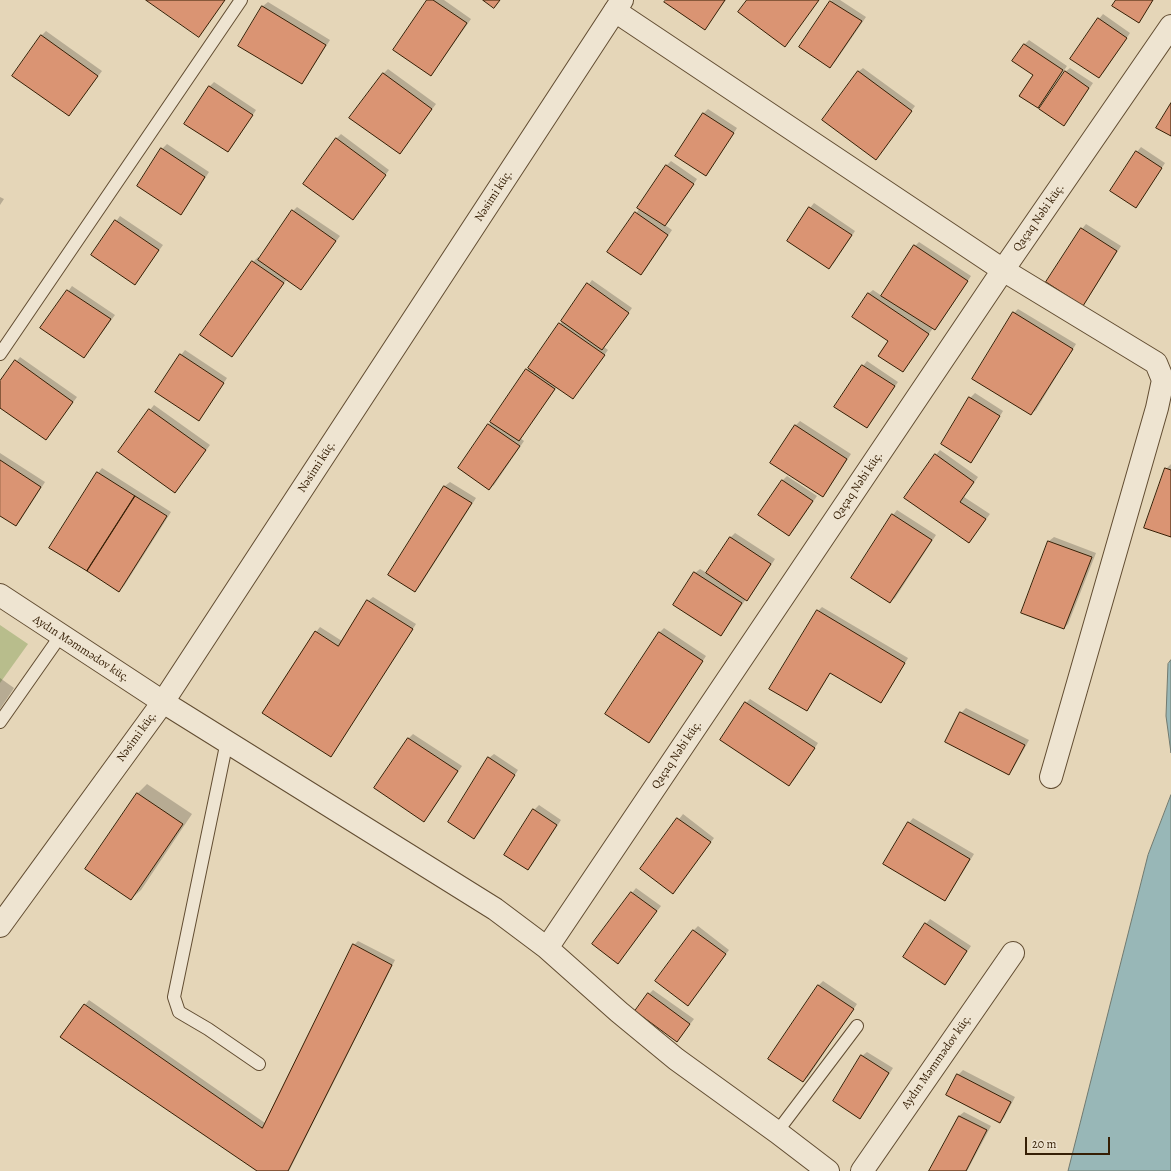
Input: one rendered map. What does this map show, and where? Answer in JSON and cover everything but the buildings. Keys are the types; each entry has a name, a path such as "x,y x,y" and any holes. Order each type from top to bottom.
{"street":[{"path":"619,5 1003,270 1156,363 1163,380 1157,408 1051,777"},
{"name":"Nəsimi küç.","path":"0,926 162,702 619,5"},
{"name":"Qaçaq Nəbi küç.","path":"547,948 1003,270 1171,26"},
{"name":"Aydın Məmmədov küç.","path":"0,595 162,702 495,909 547,948 619,1012 676,1059 828,1171"},
{"name":"Aydın Məmmədov küç.","path":"862,1171 1013,953"}],"lane":[{"path":"0,354 241,0"},
{"path":"0,722 61,635"},
{"path":"227,741 174,997 180,1012 259,1064"},
{"path":"777,1132 857,1026"}],"green space":[{"path":"0,625 28,644 0,683"}],"water":[{"path":"1171,660 1171,753 1166,716 1168,664"},
{"path":"1171,795 1171,1171 1068,1171 1148,855"}]}
